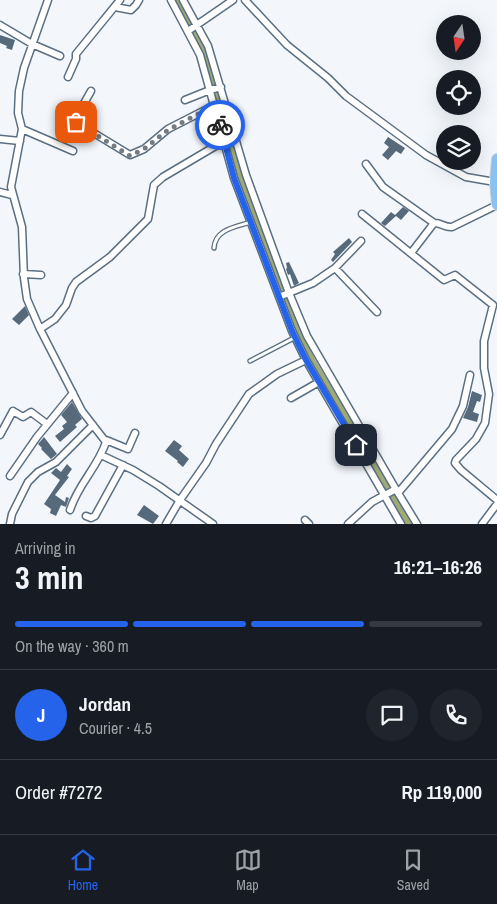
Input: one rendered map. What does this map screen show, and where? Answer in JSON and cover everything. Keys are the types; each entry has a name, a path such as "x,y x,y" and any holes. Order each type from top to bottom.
{"highway":[{"path":"497,159 495,182 497,205"}],"street":[{"path":"48,0 24,68 19,91 18,113 22,129 12,180 12,195 22,227 27,299 40,329 82,411 92,425 106,440 128,449 135,433"},
{"path":"68,77 76,59 76,54 120,0"},
{"path":"115,7 131,10 140,0"},
{"path":"172,0 208,46 216,88 252,222 284,295 392,492 402,524"},
{"path":"183,0 200,55 216,88 215,105 224,117 224,141 240,177 284,295 295,338 319,382 392,492 418,524"},
{"path":"193,28 233,0"},
{"path":"245,0 287,45 328,78 346,96 426,155 436,159"},
{"path":"0,25 32,44 60,56"},
{"path":"185,100 216,88"},
{"path":"91,91 74,120 130,156 144,149 168,130 215,105"},
{"path":"22,129 73,150"},
{"path":"0,139 20,141"},
{"path":"40,329 55,319 64,309 76,282 110,257 143,225 149,214 154,185 162,177 224,141"},
{"path":"366,164 387,190 434,223 452,227 497,205"},
{"path":"456,170 466,177 495,182"},
{"path":"0,192 12,195"},
{"path":"362,214 444,280 455,275 495,305 484,341 485,377 488,385 489,402 486,423 476,439 455,463 460,470 497,500"},
{"path":"411,253 434,223"},
{"path":"284,295 318,280 335,268 361,241"},
{"path":"335,268 376,312"},
{"path":"24,274 41,275"},
{"path":"166,524 249,394 278,374 306,360"},
{"path":"348,524 365,508 392,492 452,429 463,406 470,375"},
{"path":"291,398 319,382"},
{"path":"10,476 47,424 73,393"},
{"path":"489,402 497,404"},
{"path":"0,435 2,425 13,412 23,416 31,412 47,424"},
{"path":"10,524 12,514 28,482 38,472 56,462 92,425"},
{"path":"70,510 76,493 101,455 106,445 106,440"},
{"path":"101,455 133,470 213,524"},
{"path":"86,516 91,518 95,516 123,465"},
{"path":"482,524 497,504"}],"lane":[{"path":"214,248 215,238 220,233 252,222"},
{"path":"250,361 295,338"}],"building":[{"path":"0,35 15,40 12,50 0,43"},
{"path":"388,137 405,148 401,154 396,151 388,160 382,155 389,147 384,143"},
{"path":"403,207 409,211 401,220 396,216 385,226 381,223 391,212 395,215"},
{"path":"349,238 352,242 333,262 331,260 335,254 333,252"},
{"path":"289,262 299,283 294,286 286,269 286,263"},
{"path":"25,306 29,315 19,325 12,319"},
{"path":"472,391 482,395 480,402 477,401 473,412 479,414 477,422 463,418"},
{"path":"72,402 82,419 75,425 77,427 60,442 55,436 64,429 62,426 67,422 61,415"},
{"path":"44,437 57,454 51,459 38,444"},
{"path":"174,440 182,446 179,450 189,459 183,467 165,451"},
{"path":"67,464 72,469 67,476 69,477 55,495 65,502 66,497 69,498 66,507 61,505 56,516 50,513 51,509 44,504 60,480 51,473 56,468 61,472"},
{"path":"144,505 159,516 153,524 137,515"}],"waterway":[{"path":"175,0 187,20 206,61 245,192 300,336 312,361 409,524"}],"way so far":[{"path":"76,122 130,156 144,149 168,130 215,105 220,125"}],"route":[{"path":"220,125 234,178 300,350 356,445"}]}
